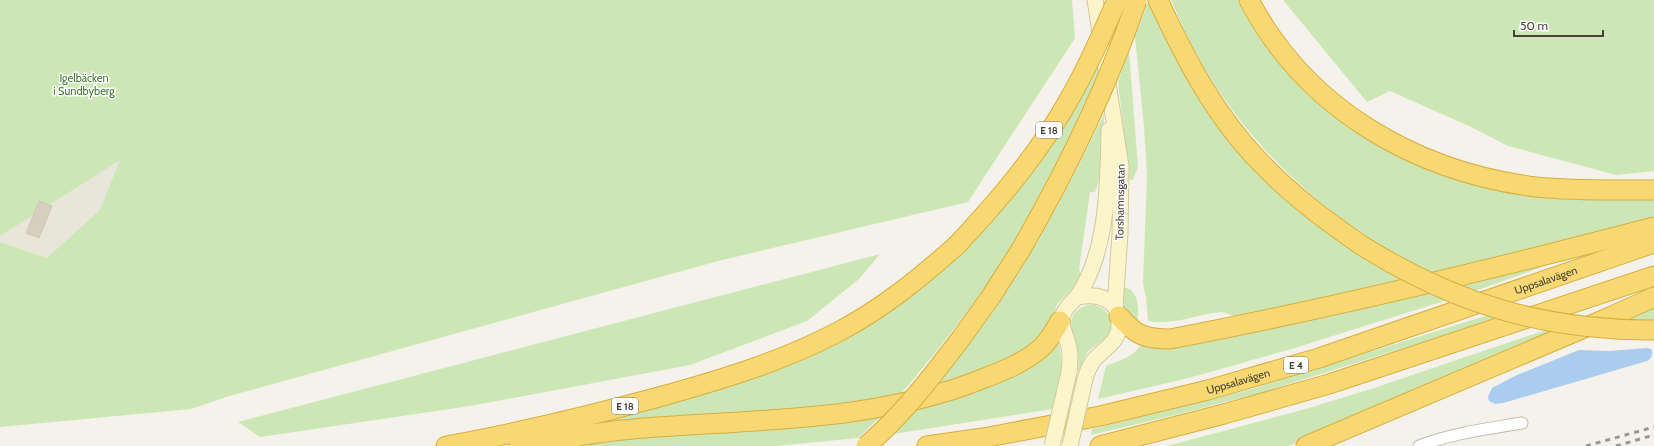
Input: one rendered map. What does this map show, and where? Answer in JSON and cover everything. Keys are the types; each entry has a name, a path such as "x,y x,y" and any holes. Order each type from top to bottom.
{"highway":[{"name":"E 18","path":"446,446 496,437 594,415 719,380 799,352 839,332 876,310 914,283 957,245 1000,198 1036,151 1071,96 1097,45 1117,0"},
{"path":"866,446 900,413 933,375 992,295 1020,251 1049,201 1095,110 1138,0"},
{"path":"1158,0 1198,79 1231,127 1254,156 1292,192 1361,245 1418,278 1452,293 1495,308 1535,319 1574,326 1618,330 1654,330"},
{"path":"1249,0 1276,42 1300,72 1329,100 1362,125 1398,146 1429,160 1480,176 1536,187 1603,190 1654,190"},
{"path":"1117,312 1130,329 1140,335 1158,339 1170,339 1253,323 1470,275 1654,227"},
{"name":"Uppsalavägen","path":"927,446 983,438 1100,416 1208,390 1319,358 1654,243"},
{"name":"E 4","path":"1100,446 1224,414 1329,384 1654,276"},
{"path":"1306,446 1610,318 1654,297"},
{"path":"519,446 631,429 809,416 875,408 912,400 967,386 1010,368 1030,357 1042,347 1060,321"}],"street":[{"name":"Torshamnsgatan","path":"1070,446 1085,379 1094,359 1110,346 1116,337 1120,326 1117,312 1121,166 1106,62 1095,0"},
{"name":"Torshamnsgatan","path":"1060,321 1069,304 1077,297 1090,275 1101,231 1107,186 1110,97"},
{"path":"1077,297 1096,295 1108,300 1117,312"},
{"path":"1052,446 1069,372 1070,357 1069,346 1060,321"},
{"path":"1419,446 1432,441 1468,432 1522,423"}],"shaded area":[{"path":"123,153 101,210 47,258 0,242 0,206"}],"green space":[{"name":"Igelbäcken i Sundbyberg","path":"0,0 1072,0 1075,38 968,202 718,261 226,397 191,409 0,427 0,242 47,258 100,210 120,160 0,236"},
{"path":"1149,0 1184,72 1335,238 1370,263 1408,283 1242,318 1221,312 1176,321 1148,321 1146,297 1143,284 1147,175 1144,126 1135,37"},
{"path":"1171,0 1241,0 1249,15 1405,157 1654,196 1654,218 1438,276 1403,258 1338,216 1281,167 1255,139 1231,109 1209,76 1193,48"},
{"path":"1283,0 1654,0 1654,171 1616,175 1508,146 1469,126 1390,91 1367,102"},
{"path":"1129,52 1138,167 1133,180 1130,180 1126,168 1124,132 1118,81"},
{"path":"1097,64 1099,79 1060,164 1030,218 996,271 959,323 898,397 842,406 573,426 879,317 910,297 944,268"},
{"path":"1104,114 1103,169 1095,192 1090,192 1079,270 1083,279 1057,304 1050,327 1019,356 933,390 967,347 1014,280 1068,187"},
{"path":"880,254 859,279 807,321 690,365 470,406 260,437 238,422"},
{"path":"1564,259 1475,291 1456,284"},
{"path":"1121,287 1128,288 1135,296 1138,308 1137,327 1129,317 1125,308"},
{"path":"1428,291 1447,300 1295,348 1189,378 1098,399 1106,366 1131,355 1142,342"},
{"path":"1093,304 1104,310 1110,318 1111,328 1104,339 1087,353 1081,371 1078,370 1078,352 1071,324 1073,315 1079,309"},
{"path":"1654,306 1654,321 1623,320"},
{"path":"1488,315 1498,318 1257,394 1091,435 1092,429 1252,389"},
{"path":"1548,329 1560,332 1288,446 1167,446 1309,408 1371,389"},
{"path":"1057,338 1061,357 1061,374 1053,409 893,434 920,406"},
{"path":"884,413 858,438 776,446 571,446 622,438"}],"water":[{"path":"1651,349 1652,354 1650,359 1647,361 1503,403 1495,404 1489,401 1488,397 1492,388 1517,375 1579,350 1609,351"}],"building":[{"path":"39,201 52,206 39,238 26,233"}],"railway":[{"path":"1586,446 1654,427"},
{"path":"1616,446 1654,435"}]}
